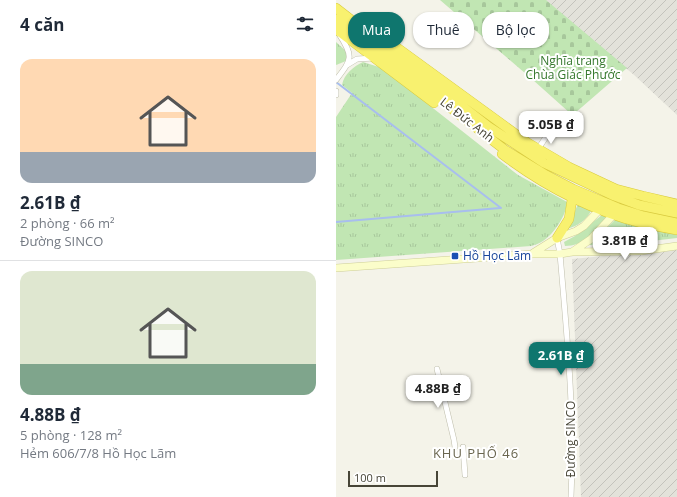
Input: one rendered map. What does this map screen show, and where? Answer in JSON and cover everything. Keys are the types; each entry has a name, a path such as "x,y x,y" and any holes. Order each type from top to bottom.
{"highway":[{"name":"Lê Đức Anh","path":"338,13 360,20 538,149 614,192"},
{"name":"Lê Đức Anh","path":"338,13 489,127 521,149 556,170 625,196 677,204"},
{"name":"Lê Đức Anh","path":"338,13 505,150 546,175 573,194"},
{"name":"Lê Đức Anh","path":"336,30 523,170 573,194 616,211 641,223 677,230"},
{"path":"557,238 569,219 573,194"},
{"name":"Lê Đức Anh","path":"625,196 639,205 677,213"},
{"name":"Lê Đức Anh","path":"616,211 677,223"}],"main road":[{"path":"533,254 557,238 576,231 592,219 614,192"},
{"path":"572,252 592,238 616,211 625,196"},
{"path":"336,268 533,254 641,250 677,246"}],"street":[{"path":"336,30 348,48 349,54 347,65"},
{"path":"336,80 347,65 357,59 375,58"},
{"path":"336,91 336,96"},
{"path":"538,149 550,132"},
{"name":"Đường SINCO","path":"557,238 560,254 570,374 573,445 571,497"},
{"path":"437,369 454,440 454,448"},
{"path":"463,447 465,475"}],"shaded area":[{"path":"541,0 677,0 677,115 633,74"},
{"path":"677,249 677,497 581,497 572,259"}],"green space":[{"name":"Nghĩa trang Chùa Giác Phước","path":"440,0 546,0 627,68 576,112 571,114 496,48 549,48 549,12 482,12 482,36 474,29 474,12 454,12"},
{"path":"336,42 347,52 346,61 336,65"},
{"path":"363,62 382,68 518,175 567,202 562,218 551,234 542,242 531,246 336,260 336,117 352,93 342,85 343,81 353,68"},
{"path":"578,204 592,209 582,222 567,229"},
{"path":"602,215 606,217 605,220 588,238 577,244 565,246 564,242 575,236"},
{"path":"617,218 677,235 677,238 626,244 589,245"}],"waterway":[{"path":"336,82 501,208"},
{"path":"336,222 500,208"}],"place":[{"name":"Hồ Học Lãm","path":"455,256"}],"district":[{"name":"KHU PHỐ 46","path":"476,453"}]}
